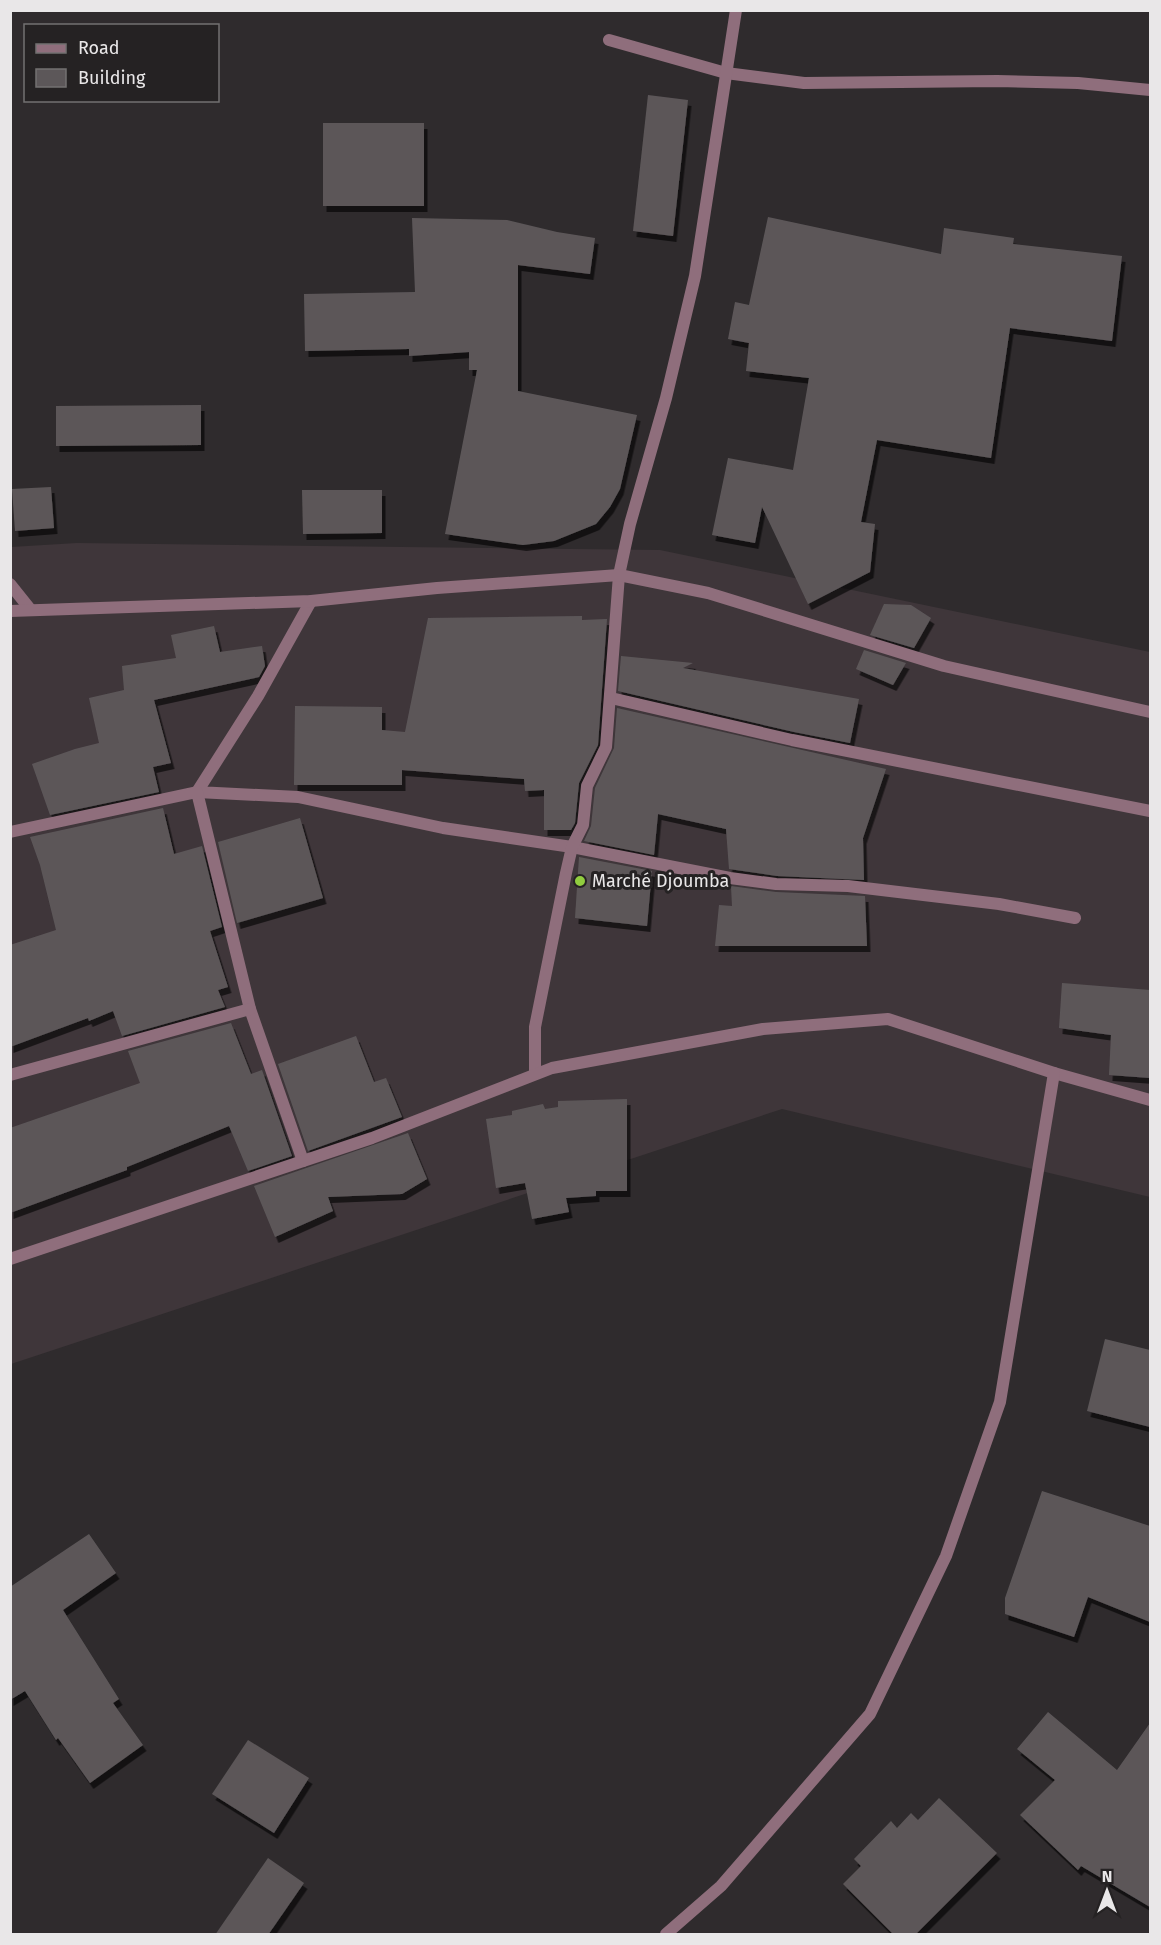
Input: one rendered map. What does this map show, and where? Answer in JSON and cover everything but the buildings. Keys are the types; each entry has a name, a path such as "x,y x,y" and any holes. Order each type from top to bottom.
{"street":[{"path":"535,1074 535,1028 572,847 583,825 587,786 606,747 619,575 630,524 666,398 695,276 736,10"},
{"path":"609,40 726,73 804,83 997,81 1078,83 1150,90"},
{"path":"10,611 311,601 437,588 619,575 708,592 944,666 1150,712"},
{"path":"10,584 30,609"},
{"path":"303,1161 250,1009 197,792 258,696 311,601"},
{"path":"611,698 792,740 1150,811"},
{"path":"10,832 197,792 298,797 443,828 572,847 730,878 776,884 848,886 999,904 1075,918"},
{"path":"10,1075 250,1009"},
{"path":"10,1259 372,1138 552,1068 764,1029 888,1019 1054,1073 1150,1100"},
{"path":"666,1935 721,1886 870,1714 946,1556 1000,1402 1054,1073"}],"shaded area":[{"name":"Marché Djoumba","path":"77,543 660,550 1150,652 1150,1197 782,1109 11,1364 11,547"}],"place":[{"name":"Marché Djoumba","path":"580,881"}]}
